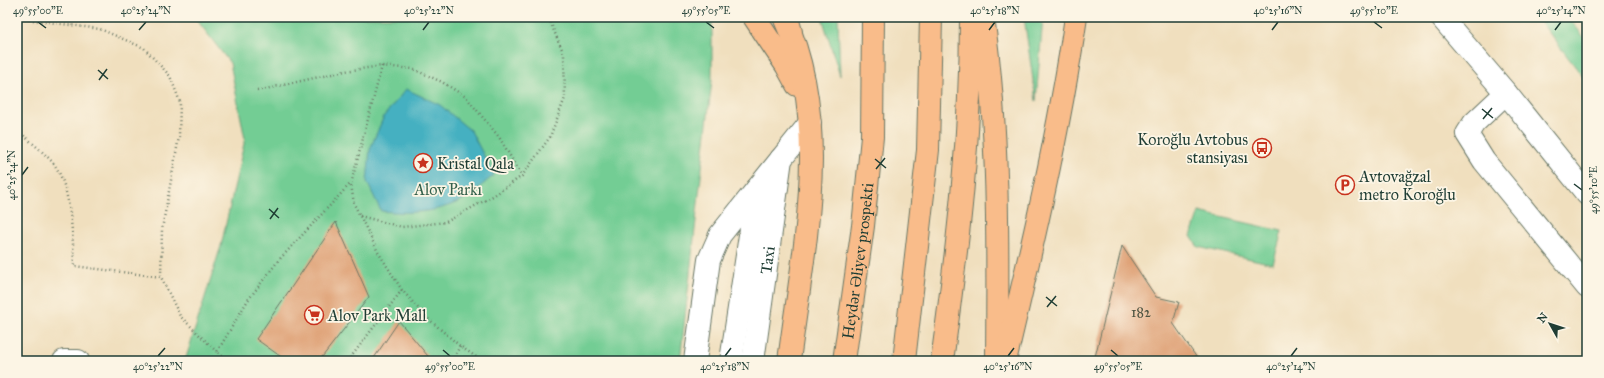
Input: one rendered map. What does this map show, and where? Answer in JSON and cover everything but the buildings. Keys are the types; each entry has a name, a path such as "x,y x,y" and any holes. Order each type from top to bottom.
{"main road":[{"path":"754,17 786,65 809,116"},
{"name":"Heydər Əliyev prospekti","path":"844,361 863,226 872,137 873,17"},
{"path":"904,361 928,150 931,17"},
{"path":"942,361 963,196 971,72 971,17"},
{"path":"983,17 990,69 998,215 997,361"},
{"path":"1005,361 1046,185 1068,70 1076,17"},
{"path":"787,22 798,56 809,116 811,160 809,198 789,361"}],"street":[{"path":"1068,70 1086,17"},
{"path":"1441,17 1506,93 1587,194"},
{"path":"1506,93 1474,123 1466,134 1480,156 1587,288"},
{"path":"695,361 709,260 720,235 781,158 809,116"},
{"name":"Taxi","path":"753,361 781,158"},
{"name":"Taxi","path":"731,361 757,188"},
{"path":"64,361 78,361"}],"path":[{"path":"360,216 402,227 446,222 493,196 522,176 550,137 565,98 564,54 548,17"},
{"path":"17,18 100,29 144,48 170,76 180,102 179,137 162,229 161,277 180,316 217,352 229,361"},
{"path":"257,91 345,71 382,66 413,69 442,82 466,97 500,137 522,176"},
{"path":"382,66 351,184 354,204 378,252 402,290 425,316 460,346 482,361"},
{"path":"17,132 22,134 54,164 62,182 67,194 73,235 74,266 161,277"},
{"path":"217,352 248,300 278,261 351,184"},
{"path":"348,361 402,290"},
{"path":"452,361 460,346"}],"green space":[{"name":"Alov Parkı","path":"192,17 708,17 712,24 712,80 680,361 185,361 221,246 245,139 230,63 197,20"},
{"path":"822,17 838,17 840,76"},
{"path":"1024,17 1043,17 1036,101"},
{"path":"1537,17 1568,17 1587,41 1587,82"},
{"path":"1199,212 1282,231 1273,264 1198,247 1191,236"}],"water":[{"path":"406,89 440,105 471,131 494,175 466,198 443,208 423,212 381,211 367,182 370,149 384,116"}],"place":[{"name":"Koroğlu Avtobus stansiyası","path":"1262,148"},
{"name":"Kristal Qala","path":"423,163"},
{"name":"Avtovağzal metro Koroğlu","path":"1345,185"},
{"name":"Alov Park Mall","path":"314,315"}]}
